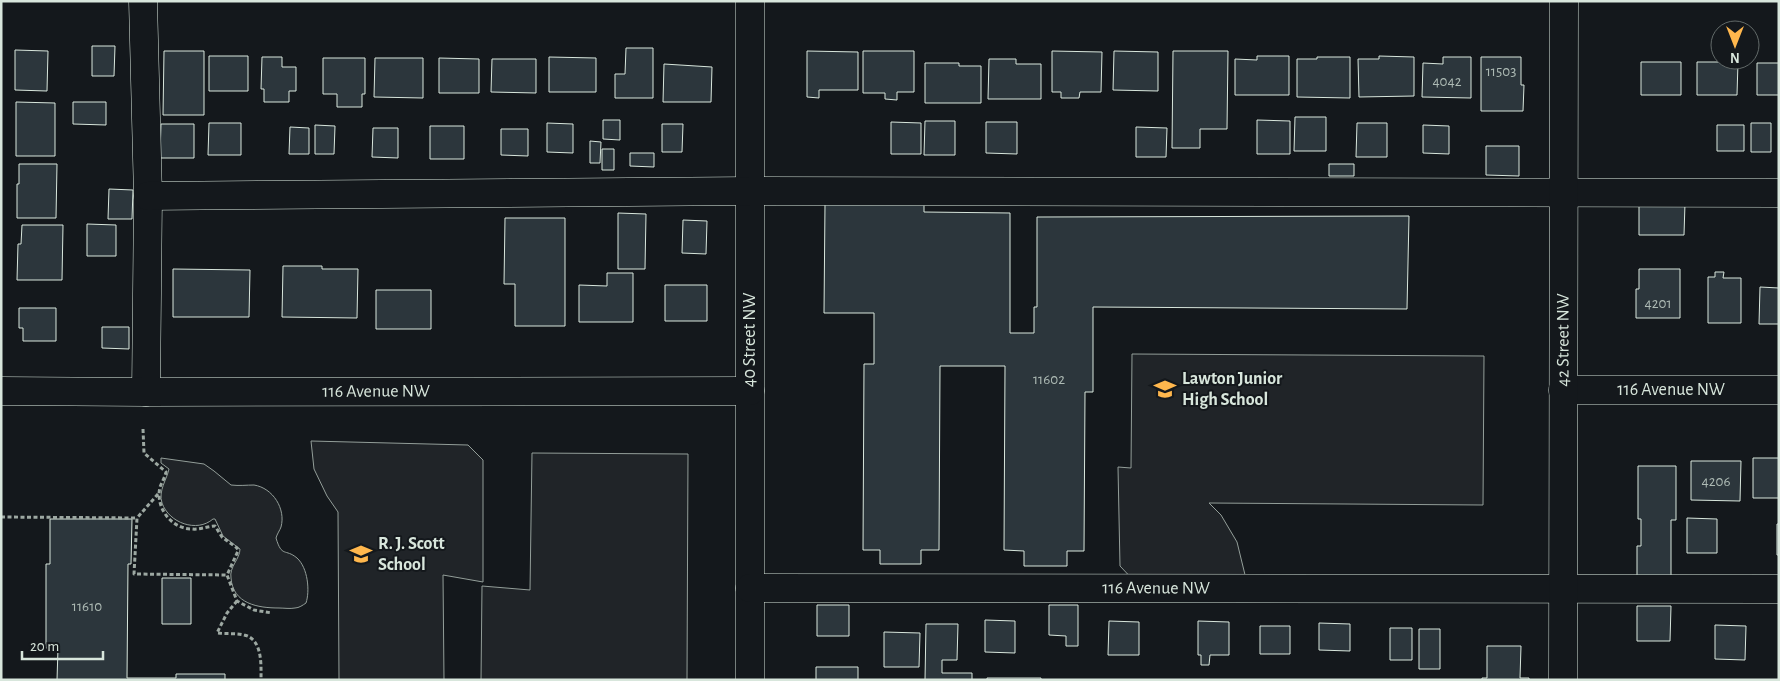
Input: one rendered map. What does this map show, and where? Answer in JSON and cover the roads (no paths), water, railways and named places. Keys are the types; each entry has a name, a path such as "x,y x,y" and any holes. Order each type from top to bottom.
{"street":[{"path":"144,1 148,196 146,392"},
{"name":"40 Street NW","path":"750,1 750,680"},
{"name":"42 Street NW","path":"1563,680 1564,1"},
{"path":"148,196 750,191 1779,193"},
{"name":"116 Avenue NW","path":"1563,390 1779,390"},
{"name":"116 Avenue NW","path":"1,391 750,391"},
{"name":"116 Avenue NW","path":"750,588 1779,589"}],"place":[{"name":"Lawton Junior High School","path":"1165,389"},
{"name":"R. J. Scott School","path":"361,554"}]}
